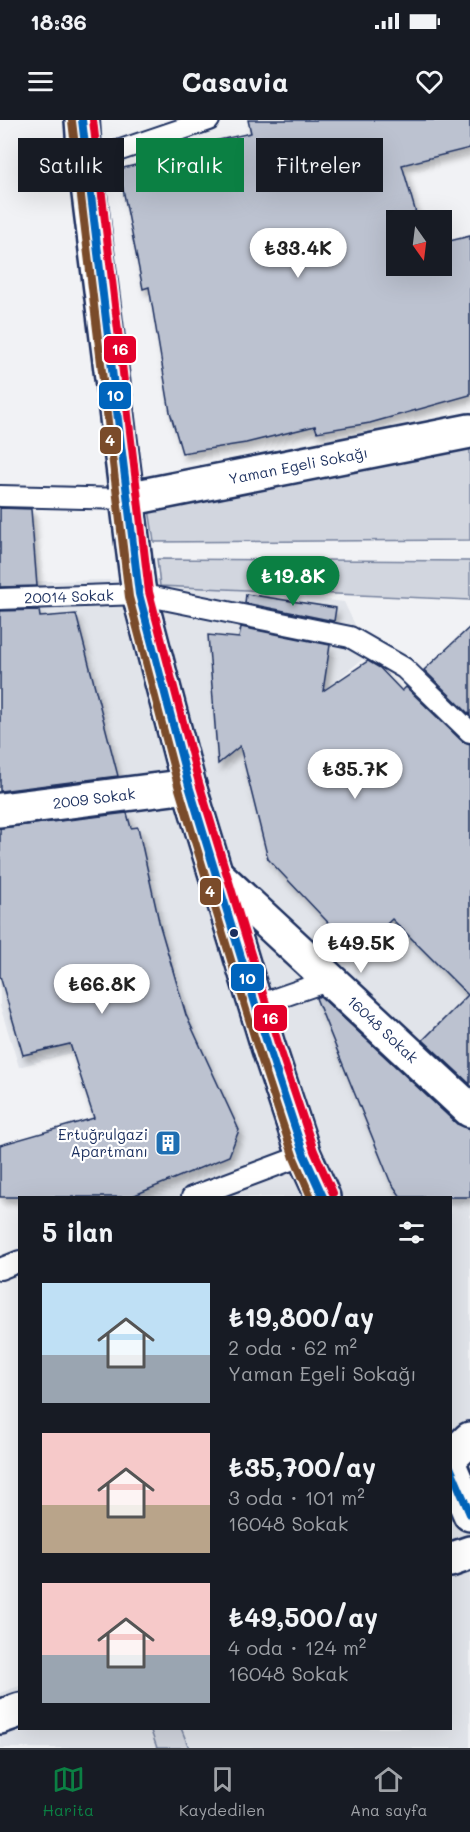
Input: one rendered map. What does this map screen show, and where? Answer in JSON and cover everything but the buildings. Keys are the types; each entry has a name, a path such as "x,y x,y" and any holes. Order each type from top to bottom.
{"main road":[{"path":"82,120 83,138"},
{"path":"89,192 139,594 189,786 218,875 255,1006 304,1155 323,1196"},
{"name":"Yaman Egeli Sokağı","path":"127,500 470,431"},
{"name":"2009 Sokak","path":"0,810 189,786"},
{"name":"16048 Sokak","path":"218,875 470,1110"},
{"path":"452,1456 470,1439"},
{"path":"452,1472 470,1514"},
{"path":"452,1559 470,1553"},
{"path":"0,1716 18,1711"}],"lane":[{"path":"124,149 209,120"},
{"path":"0,496 127,500"},
{"name":"20014 Sokak","path":"0,599 139,594 350,638 404,668 470,732"},
{"path":"255,1006 330,980"},
{"path":"195,1196 304,1155"},
{"path":"0,1269 18,1263"}],"shaded area":[{"path":"470,443 470,540 154,542 149,509"},
{"path":"157,559 470,561 470,600 160,586"},
{"path":"161,579 344,602 369,654 301,709 470,924 470,1085 445,1112 470,1137 470,1748 0,1748 0,1693 18,1686 18,1730 452,1730 452,1196 119,1196 74,1052 19,1067 0,1006 0,582"},
{"path":"151,1730 182,1730 189,1748 157,1748"}],"transit line":[{"name":"10","path":"82,120 139,594 189,786 268,1046 304,1155 323,1196"},
{"name":"16","path":"93,120 149,592 199,783 278,1043 314,1151 333,1193"},
{"name":"4","path":"72,121 129,597 179,789 258,1049 294,1158 311,1196"},
{"name":"10","path":"452,1472 470,1514"}],"place":[{"name":"Ertuğrulgazi Apartmanı","path":"168,1143"}]}
